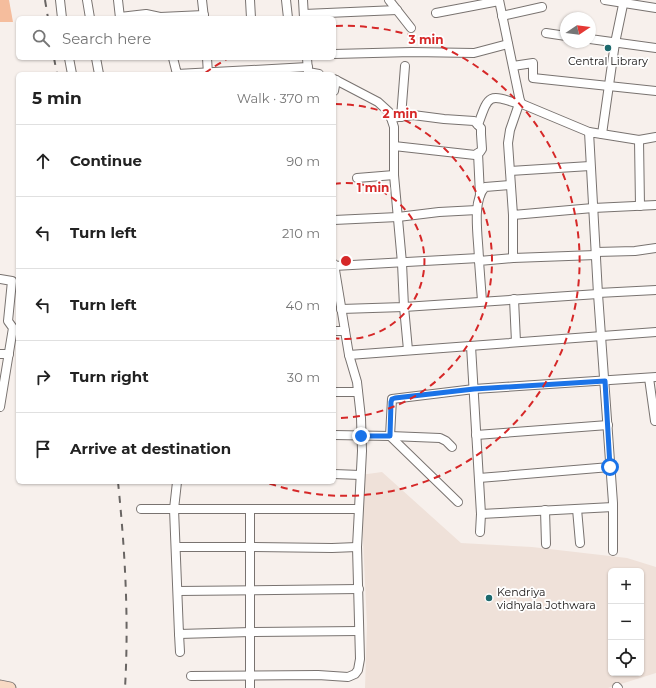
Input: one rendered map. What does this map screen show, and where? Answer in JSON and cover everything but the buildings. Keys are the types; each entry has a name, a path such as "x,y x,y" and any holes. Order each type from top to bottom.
{"street":[{"path":"60,0 62,16"},
{"path":"87,0 90,16"},
{"path":"118,0 120,16"},
{"path":"202,0 204,16"},
{"path":"250,0 251,16"},
{"path":"286,0 288,16"},
{"path":"303,0 304,16 397,10"},
{"path":"389,0 411,28"},
{"path":"605,0 623,1 656,8"},
{"path":"436,12 499,1 520,103 510,130 508,143 513,215 513,258"},
{"path":"602,134 615,43 623,1"},
{"path":"502,16 542,7"},
{"path":"129,16 146,14 155,16"},
{"path":"546,33 560,35"},
{"path":"596,40 656,48"},
{"path":"336,54 412,52 474,53 508,44"},
{"path":"69,60 72,72"},
{"path":"96,60 99,72"},
{"path":"174,60 176,72"},
{"path":"207,60 208,72"},
{"path":"308,60 313,72"},
{"path":"513,66 533,62 533,78 656,91"},
{"path":"401,117 405,66"},
{"path":"336,80 378,102 389,112 394,127 394,175 408,350"},
{"path":"478,125 486,103 494,97 520,103 589,132 639,140 656,137"},
{"path":"391,118 413,115 474,121 481,128 482,149 475,155 394,146"},
{"path":"589,132 598,293 613,506 614,551"},
{"path":"639,140 640,206"},
{"path":"478,153 480,195 477,210 482,301"},
{"path":"510,172 590,166"},
{"path":"357,178 394,175"},
{"path":"480,195 485,187 510,185"},
{"path":"513,215 593,208 656,205"},
{"path":"336,220 398,217 440,212 477,210"},
{"path":"336,268 634,251 656,248"},
{"path":"0,279 12,281 8,321 13,328 4,354 0,407"},
{"path":"191,676 318,675 348,677 355,674 358,670 360,659 357,547 361,418 358,392 336,286"},
{"path":"341,309 404,307 514,298 656,290"},
{"path":"514,298 516,342"},
{"path":"336,331 345,331"},
{"path":"349,354 656,332"},
{"path":"471,346 481,514 480,532"},
{"path":"458,502 390,436 392,399 474,389 653,378 656,424"},
{"path":"336,392 358,392"},
{"path":"476,435 608,425"},
{"path":"336,435 440,438 452,447"},
{"path":"479,478 610,467"},
{"path":"336,474 360,475"},
{"path":"177,484 174,509 180,652"},
{"path":"481,514 613,506"},
{"path":"140,509 358,509"},
{"path":"577,509 580,543"},
{"path":"250,510 250,688"},
{"path":"546,510 546,544"},
{"path":"176,547 357,547"},
{"path":"178,591 359,589"},
{"path":"179,634 359,631"},
{"path":"0,686 10,688"}],"shaded area":[{"path":"0,0 9,0 13,22 0,22"},
{"name":"Kendriya vidhyala Jothwara","path":"382,472 461,543 532,547 627,558 656,567 656,673 608,688 365,688 367,625 360,475"}],"railway":[{"path":"45,0 48,16"},
{"path":"54,60 57,72"},
{"path":"118,484 126,585 127,636 125,688"}],"place":[{"name":"Central Library","path":"608,48"},
{"name":"Kendriya vidhyala Jothwara","path":"489,598"}],"route":[{"path":"361,436 390,436 391,402 392,399 395,398 474,389 605,381 610,467"}]}
